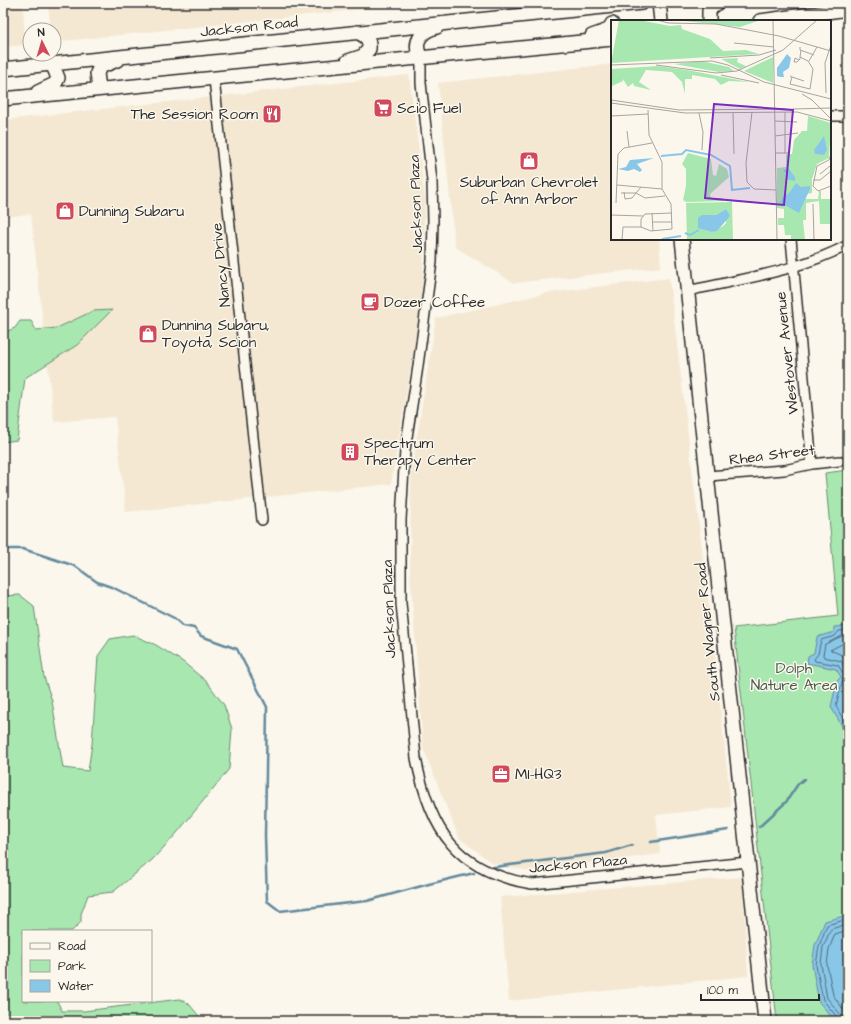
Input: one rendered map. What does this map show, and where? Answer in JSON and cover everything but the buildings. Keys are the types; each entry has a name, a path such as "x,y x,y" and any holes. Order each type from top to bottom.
{"main road":[{"name":"Jackson Road","path":"3,69 642,3"},
{"path":"659,3 661,20"},
{"path":"709,20 709,10 717,3"},
{"path":"605,7 611,12 613,20"},
{"path":"767,20 848,9"},
{"path":"421,58 416,47 417,41 422,33 432,28 457,22"},
{"path":"563,44 598,34 608,30 611,26"},
{"path":"328,68 363,56 368,52 369,41 366,36 356,32"},
{"path":"3,99 611,39"},
{"path":"99,89 97,73 100,67 132,55"},
{"path":"21,97 46,90 55,84 58,78 56,72 49,64"},
{"name":"South Wagner Road","path":"682,240 765,1021"}],"street":[{"name":"Jackson Plaza","path":"421,58 421,83 432,181 433,221 429,286 405,450 400,520 401,603 416,758 420,782 429,805 448,840 459,853 488,872 509,880 532,884 748,862"},
{"name":"Nancy Drive","path":"214,79 244,341 262,520"},
{"path":"831,116 848,116"},
{"name":"Westover Avenue","path":"790,240 812,447 812,464"},
{"path":"687,290 793,268 812,262 848,245"},
{"name":"Rhea Street","path":"708,476 784,470 812,464 839,461"}],"shaded area":[{"path":"3,3 23,3 24,22 22,22 22,45 3,47"},
{"path":"48,3 421,3 62,41 62,22 50,22"},
{"name":"Suburban Chevrolet of Ann Arbor","path":"611,64 611,240 659,240 661,267 514,283 455,247 438,83"},
{"path":"409,75 425,198 423,278 414,349 391,484 126,512 115,417 54,422 31,214 3,217 3,120"},
{"path":"669,278 715,657 731,807 656,815 660,854 528,871 492,863 459,838 423,748 410,571 411,474 436,318 547,293"},
{"path":"742,877 748,976 509,1001 500,897"}],"green space":[{"path":"112,310 77,345 25,378 17,440 3,442 3,333 15,328 20,321 31,321 36,330 57,328 93,311"},
{"name":"Dolph Nature Area","path":"848,470 848,1021 777,1021 734,628 838,616 825,473"},
{"path":"20,595 34,606 44,677 52,701 63,768 88,771 92,744 98,656 110,639 133,635 156,645 183,662 207,682 224,705 232,729 229,769 177,833 152,860 113,892 88,895 81,914 81,922 73,930 22,930 22,1002 58,1002 62,1011 84,1011 180,999 189,1004 203,1021 3,1021 3,596"}],"water":[{"path":"848,626 848,740 843,739 842,726 831,707 837,681 841,677 836,669 807,663 808,656 814,653 817,637 834,632 834,627"},
{"path":"848,915 848,1021 835,1021 819,1002 812,965 815,945 825,921"}],"waterway":[{"path":"3,549 23,549 75,566 97,582 114,588 174,618 183,626 194,628 201,636 237,649 267,707 265,836 267,901 280,911 367,901 474,873"},
{"path":"759,827 786,802 798,784 804,779"},
{"path":"651,842 728,830"},
{"path":"494,867 606,853 632,845"}],"place":[{"name":"Scio Fuel","path":"383,108"},
{"name":"The Session Room","path":"272,114"},
{"name":"Suburban Chevrolet of Ann Arbor","path":"529,161"},
{"name":"Dunning Subaru","path":"65,211"},
{"name":"Dozer Coffee","path":"370,302"},
{"name":"Dunning Subaru, Toyota, Scion","path":"148,334"},
{"name":"Spectrum Therapy Center","path":"350,452"},
{"name":"MI-HQ3","path":"501,774"}]}
